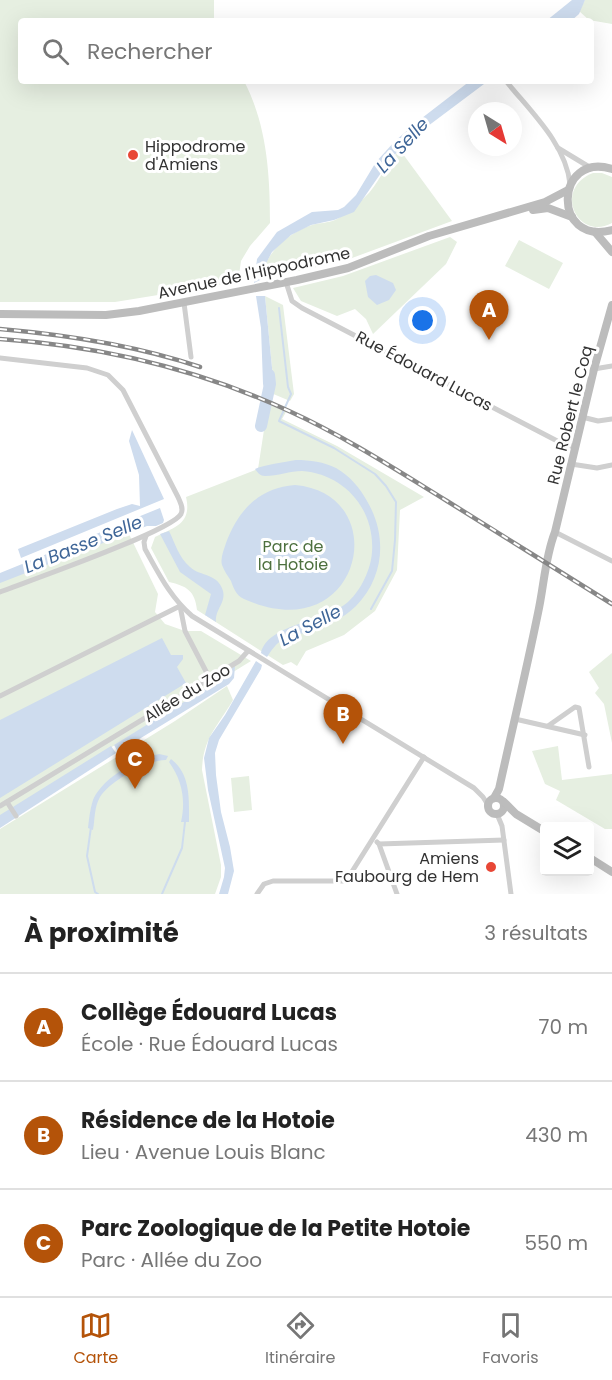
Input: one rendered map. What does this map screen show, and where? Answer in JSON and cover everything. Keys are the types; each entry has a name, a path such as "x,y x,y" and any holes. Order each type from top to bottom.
{"main road":[{"path":"591,168 608,168 612,163"},
{"name":"Avenue de l'Hippodrome","path":"0,314 106,315 184,303 348,268 429,236 553,200 569,187 579,174 591,168"},
{"path":"569,187 567,204 572,217"},
{"name":"Avenue de l'Hippodrome","path":"507,214 548,208 572,217 581,227 594,232"},
{"path":"594,232 612,230"},
{"path":"594,232 612,252"},
{"name":"Rue Robert le Coq","path":"515,719 541,601 553,558 555,532 574,447 612,305"},
{"path":"515,719 499,789 490,812 516,814"},
{"path":"494,800 505,807 499,813"},
{"path":"494,800 540,829"},
{"path":"594,861 612,872"}],"street":[{"path":"508,84 557,147 570,177 569,187"},
{"path":"557,147 591,168"},
{"name":"Rue Édouard Lucas","path":"286,282 292,301 302,308 563,444 574,447"},
{"path":"184,303 191,357"},
{"path":"0,358 87,368 100,371 113,378 123,390 139,418 181,505 181,514 168,526 158,531 0,592"},
{"path":"594,369 612,366"},
{"path":"582,417 598,421 612,419"},
{"path":"571,464 597,468 612,465"},
{"path":"555,532 612,561"},
{"path":"146,536 144,542 146,549 166,586 180,606 198,620 494,800"},
{"path":"180,606 185,631 210,679"},
{"path":"0,696 180,606"},
{"name":"Allée du Zoo","path":"0,806 239,661 248,651"},
{"path":"548,726 577,706 585,735 589,766"},
{"path":"515,719 585,735"},
{"path":"256,894 264,884 273,881 343,881 353,872 424,757"},
{"path":"7,802 16,816"},
{"path":"499,813 511,894"},
{"path":"373,840 379,844 504,840"},
{"path":"379,844 397,894"}],"green space":[{"name":"Hippodrome d'Amiens","path":"0,0 214,0 214,18 18,18 18,84 245,84 258,115 266,150 270,223 250,246 241,261 238,282 115,302 0,302"},
{"path":"585,0 612,0 612,24 594,21 594,18 587,18 579,11"},
{"path":"400,150 452,221 344,261 262,279 267,261 279,245 303,228 335,220 350,210 374,187 390,161"},
{"path":"593,173 602,173 612,177 612,223 600,227 580,220 574,211 572,201 574,190 581,181"},
{"path":"450,237 457,242 446,264 373,334 366,319 355,309 337,316 301,301 293,288 343,276"},
{"path":"519,240 563,263 549,289 505,266"},
{"path":"265,296 283,305 294,394 290,401 271,393 274,388"},
{"name":"Parc de la Hotoie","path":"268,404 286,412 282,419 337,446 424,497 400,510 397,570 375,611 344,635 306,651 297,666 291,662 283,665 197,610 189,590 169,582 151,548 155,537 181,523 187,513 186,497 258,469"},
{"path":"127,530 158,594 155,612 165,624 185,631 201,631 251,661 0,816 0,582"},
{"path":"612,653 612,743 604,704 595,693 599,688 589,672"},
{"path":"227,686 233,700 208,741 202,770 221,865 221,877 215,894 0,894 0,829 175,721"},
{"path":"558,746 562,780 612,774 612,829 605,829 556,800 560,791 545,784 532,751"},
{"path":"249,776 252,810 234,812 231,778"}],"water":[{"path":"572,0 585,0 579,14 574,18 550,18"},
{"path":"466,84 484,84 424,129 392,157 354,212 334,220 311,225 291,235 272,252 262,271 262,279 254,283 257,259 277,232 312,212 338,210 344,207 356,195 376,162 395,141"},
{"path":"376,275 393,283 396,290 389,300 377,305 368,297 365,281 370,276"},
{"path":"256,296 265,296 274,388 271,393 265,390 263,384 261,328"},
{"path":"132,430 164,499 21,558 18,549 117,509 132,504 140,506 139,475 129,441"},
{"path":"296,460 331,466 341,471 354,483 373,514 378,528 380,555 373,582 351,611 328,625 280,641 267,657 261,653 266,643 275,635 327,614 349,601 361,585 371,559 372,536 368,522 354,496 343,487 317,474 302,471 265,476 260,475 255,469"},
{"path":"295,485 327,495 346,514 354,539 351,565 338,589 316,605 284,610 239,596 222,565 222,554 231,531 243,511 251,503 270,491"},
{"name":"La Basse Selle","path":"160,508 163,523 147,526 0,583 0,573"},
{"path":"169,531 186,563 221,585 224,595 216,622 205,615 211,594 180,572 160,534"},
{"path":"162,638 171,655 183,655 177,667 186,683 0,798 0,720"},
{"path":"256,661 262,665 261,669 219,740 215,753 221,812 234,871 228,894 219,894 225,868 208,790 204,758 209,738"},
{"path":"235,666 234,678 229,684 118,752 114,745 226,676 228,671"},
{"path":"111,746 116,753 0,828 0,815"},
{"path":"159,754 168,756 166,760 139,767 120,778 105,791 97,805 93,830 88,828 93,800 104,784 140,760"},
{"path":"171,759 178,765 188,788 189,822 181,822 182,790 169,762"}],"waterway":[{"path":"279,308 288,387 291,394 279,421 334,448 375,474 396,502 392,571 371,609"},
{"name":"La Selle","path":"261,426 270,384 269,375"},
{"path":"162,894 182,848 185,822"},
{"path":"91,827 87,856 95,892 98,894"}],"railway":[{"path":"0,329 101,342 176,359 200,367"},
{"path":"0,339 75,347 148,362 255,396 330,431 369,453 612,604"}],"place":[{"name":"Hippodrome d'Amiens","path":"133,155"},
{"name":"Collège Édouard Lucas","path":"489,340"},
{"name":"Résidence de la Hotoie","path":"343,744"},
{"name":"Parc Zoologique de la Petite Hotoie","path":"135,789"},
{"name":"Amiens Faubourg de Hem","path":"491,867"}]}
